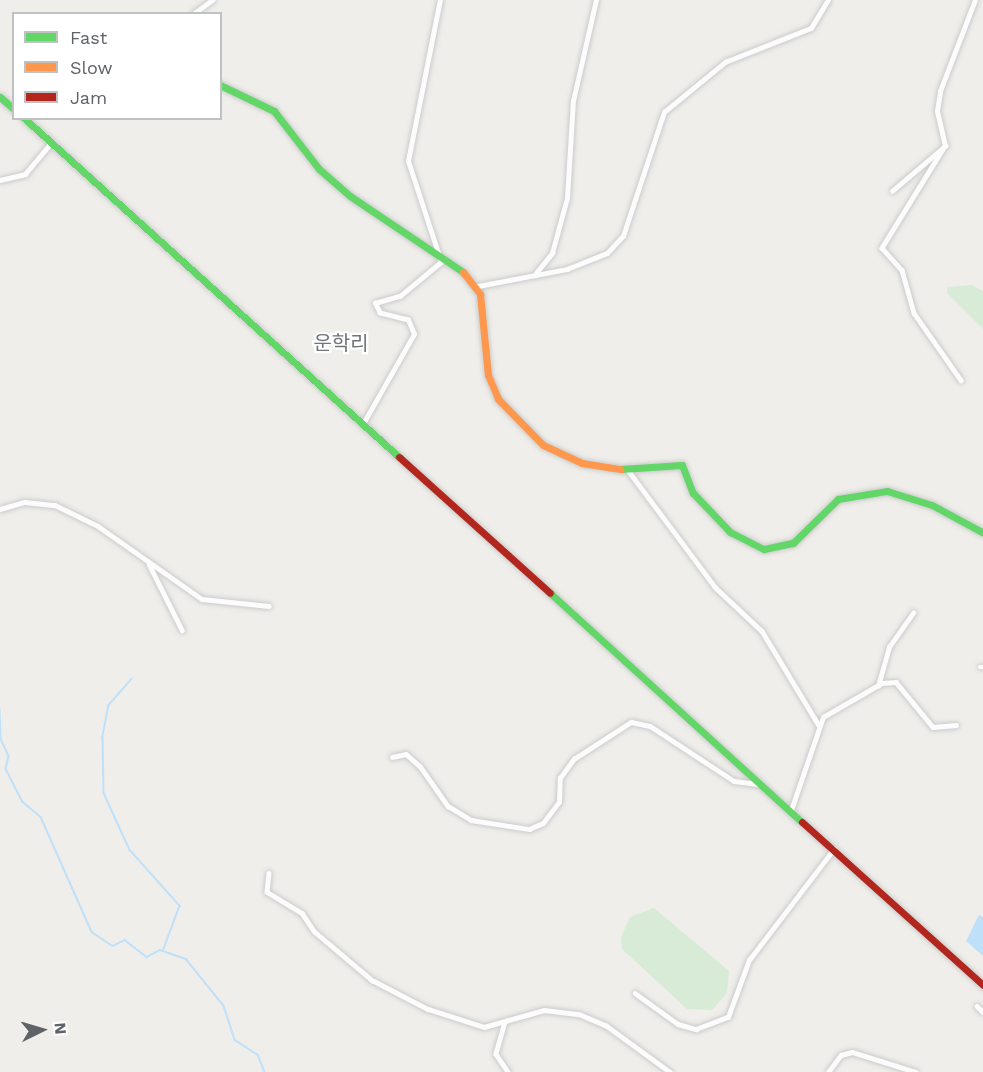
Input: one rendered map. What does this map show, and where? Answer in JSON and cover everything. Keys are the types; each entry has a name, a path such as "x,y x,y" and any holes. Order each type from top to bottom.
{"main road":[{"path":"222,86 274,111 319,169 441,262 461,270 478,286 488,375 503,411 543,445 568,458 628,470 682,465 693,493 735,537 770,550 793,543 838,499 887,491 932,505 982,532"},
{"path":"0,97 12,107"},
{"path":"26,120 364,422 983,985"}],"street":[{"path":"196,12 212,0"},
{"path":"364,422 414,334 408,320 380,313 375,303 400,296 441,262 408,161 440,0"},
{"path":"535,274 552,253 567,198 573,101 596,0"},
{"path":"478,286 590,262 619,243 664,112 725,62 812,28 828,0"},
{"path":"962,380 914,313 902,270 882,248 945,146 937,111 939,91 975,0"},
{"path":"0,180 25,174 51,143"},
{"path":"892,190 945,146"},
{"path":"628,470 716,588 762,631 818,724"},
{"path":"0,509 25,502 55,505 148,561 202,599 269,606"},
{"path":"148,561 182,630"},
{"path":"878,686 889,647 912,613"},
{"path":"791,810 818,724 878,686 896,682 933,727 956,725"},
{"path":"392,757 406,754 420,766 448,806 471,820 529,828 543,823 559,802 561,778 574,759 631,722 650,726 734,782 761,783"},
{"path":"635,993 678,1024 696,1029 728,1017 749,960 834,849"},
{"path":"269,873 267,892 302,914 315,932 372,980 478,1026 505,1022 544,1010 589,1017 670,1072"},
{"path":"977,1006 983,1012"},
{"path":"505,1022 496,1054 508,1072"},
{"path":"828,1072 841,1055 852,1052 916,1072"}],"green space":[{"path":"972,285 983,291 983,329 947,293 947,287"},
{"path":"654,908 729,971 727,993 712,1010 687,1009 622,949 621,937 630,917"}],"water":[{"path":"979,915 983,917 983,956 966,941"}],"waterway":[{"path":"132,679 109,705 103,737 104,793 130,850 180,906 164,949"},
{"path":"0,709 1,739 9,756 6,769 23,802 41,817 92,932 113,946 125,940 147,957 160,950 186,959 224,1006 235,1040 258,1055 265,1072"}],"traffic: fast":[{"path":"222,86 274,111 319,169 350,196 463,272"},
{"path":"0,97 12,107"},
{"path":"26,120 399,457"},
{"path":"621,469 682,465 693,493 730,532 764,549 793,543 838,499 887,491 932,505 982,532"},
{"path":"550,593 802,822"}],"traffic: slow":[{"path":"463,272 480,294 488,375 498,399 543,445 582,463 621,469"}],"traffic: jam":[{"path":"399,457 550,593"},
{"path":"802,822 983,985"}],"district":[{"name":"운학리","path":"341,343"}]}
